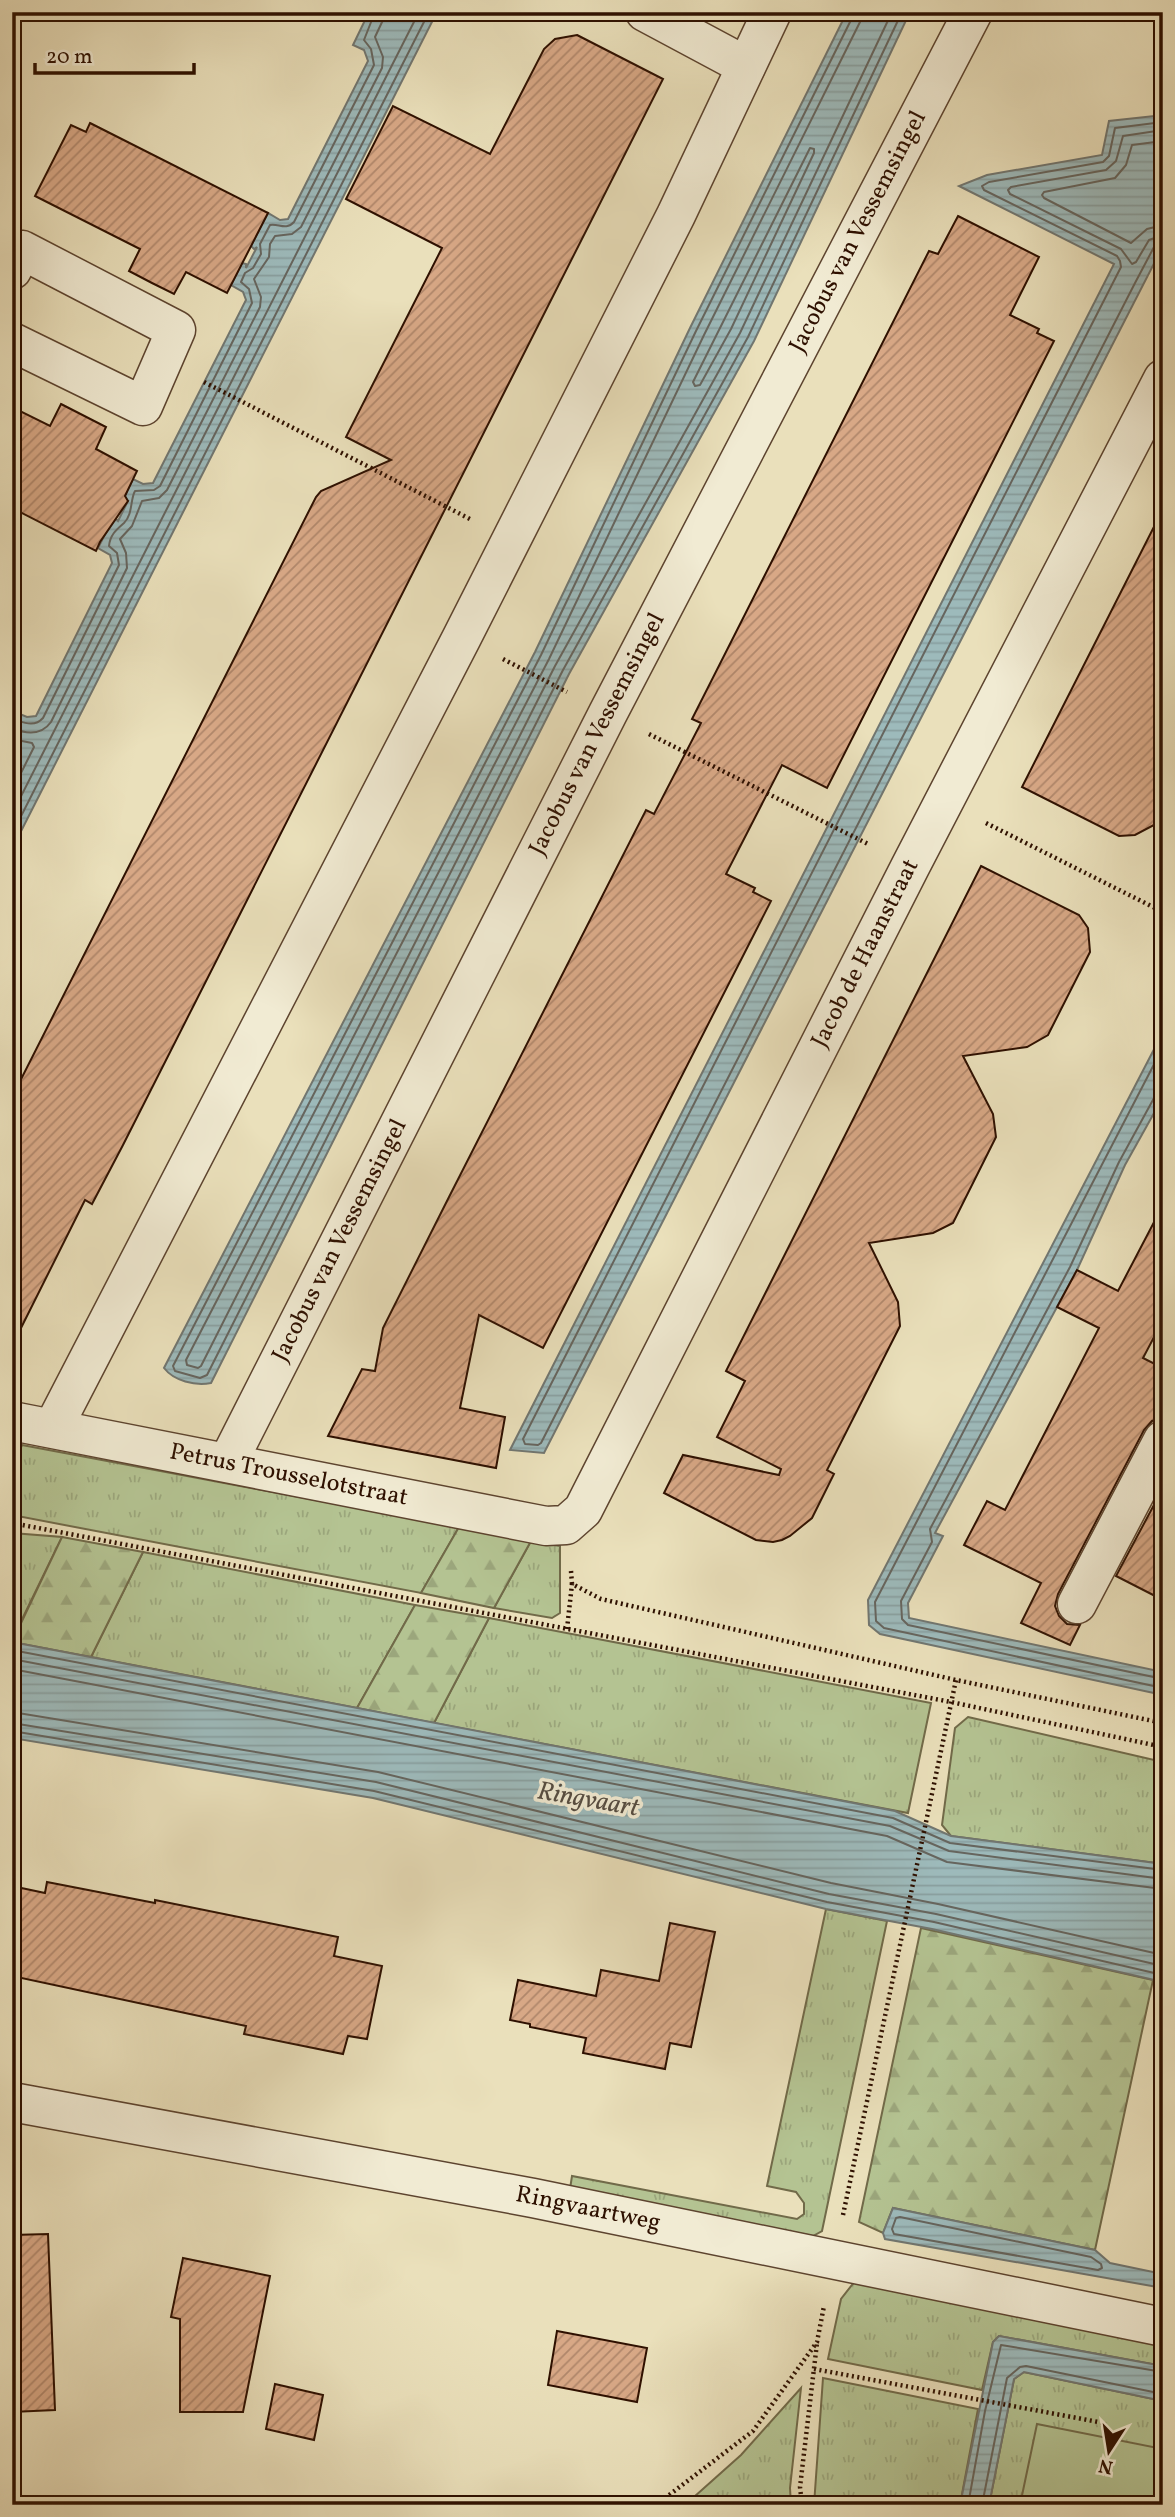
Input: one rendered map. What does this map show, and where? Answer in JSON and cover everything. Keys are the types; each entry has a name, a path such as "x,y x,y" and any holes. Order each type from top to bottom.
{"street":[{"path":"645,12 746,66"},
{"path":"52,1428 511,540 676,215 772,12"},
{"name":"Jacobus van Vessemsingel","path":"228,1462 608,713 973,12"},
{"path":"12,270 22,250 176,330 144,405 12,342"},
{"name":"Jacob de Haanstraat","path":"566,1525 583,1510 1163,379"},
{"name":"Petrus Trousselotstraat","path":"12,1421 546,1526 566,1525"},
{"path":"1077,1604 1163,1440"},
{"name":"Ringvaartweg","path":"12,2102 519,2195 1163,2327"}],"path":[{"path":"201,380 511,540"},
{"path":"516,666 864,843"},
{"path":"944,802 1163,912"},
{"path":"12,1523 951,1702 1163,1746"},
{"path":"566,1525 572,1584 567,1629"},
{"path":"572,1584 601,1599 956,1680 1163,1723"},
{"path":"802,2505 800,2487 817,2342 956,1680"},
{"path":"656,2505 753,2431 817,2342"},
{"path":"814,2369 1104,2423"}],"green space":[{"path":"22,1445 459,1527 421,1593 12,1515 12,1467"},
{"path":"459,1527 531,1541 494,1608 421,1593"},
{"path":"12,1533 62,1537 12,1640"},
{"path":"62,1537 143,1552 91,1657 12,1642"},
{"path":"531,1541 560,1546 560,1613 552,1618 494,1608"},
{"path":"143,1552 415,1605 357,1708 91,1657"},
{"path":"415,1605 489,1618 434,1723 357,1708"},
{"path":"489,1618 931,1703 908,1813 434,1723"},
{"path":"968,1717 1163,1762 1163,1864 951,1836 942,1825 955,1728"},
{"path":"826,1909 887,1921 822,2231 813,2236 570,2189 572,2176 797,2219 804,2214 804,2203 796,2192 767,2186"},
{"path":"921,1928 1153,1980 1095,2250 893,2208 883,2233 859,2222"},
{"path":"855,2281 1163,2342 1163,2366 999,2336 993,2342 982,2390 828,2359 841,2299"},
{"path":"1024,2372 1163,2401 1163,2505 989,2505 1014,2379"},
{"path":"823,2378 978,2409 960,2505 814,2505"},
{"path":"801,2388 790,2488 791,2505 685,2505 741,2455"},
{"path":"1037,2424 1163,2449 1163,2505 1020,2505"}],"water":[{"path":"369,12 374,13 374,16 375,12 437,12 12,849 12,717 15,712 27,717 36,716 112,563 110,555 98,548 114,517 118,521 128,501 122,501 133,479 143,484 153,483 246,300 243,292 231,285 242,263 246,264 246,268 257,247 254,249 251,246 268,213 280,220 288,219 368,61 364,50 353,45"},
{"path":"847,12 910,12 754,341 569,674 211,1383 198,1384 179,1379 164,1368 535,652 690,328"},
{"path":"1163,115 1163,246 544,1453 510,1450 1114,264 959,186 987,175 1102,155 1109,121"},
{"path":"1163,1032 1163,1097 1125,1165 1077,1270 935,1533 943,1536 908,1603 909,1618 1163,1672 1163,1695 880,1634 869,1625 868,1600"},
{"name":"Ringvaart","path":"12,1642 895,1811 951,1836 1163,1864 1163,1982 932,1929 826,1909 373,1798 12,1738"},
{"path":"893,2208 1095,2250 1110,2263 1163,2274 1163,2288 885,2239 883,2233"},
{"path":"999,2336 1163,2366 1163,2401 1024,2372 1014,2379 989,2505 960,2505 993,2342"}],"building":[{"path":"577,35 663,79 123,1145 92,1204 85,1200 12,1346 12,1097 316,497 321,491 391,460 346,437 442,248 346,199 393,106 490,154 544,49 555,39"},
{"path":"90,123 268,213 227,293 186,272 174,294 152,283 129,271 140,249 35,196 71,125 86,132"},
{"path":"958,216 1039,257 1010,315 1039,329 1037,333 1054,341 827,788 782,765 726,874 755,888 753,892 771,901 543,1348 479,1315 460,1408 505,1417 496,1468 328,1436 362,1369 375,1371 383,1328 449,1197 646,810 654,814 701,723 692,719 929,251 938,254"},
{"path":"61,404 106,427 96,449 137,471 125,496 128,501 96,551 12,508 12,407 50,426"},
{"path":"1163,509 1163,808 1154,825 1135,835 1119,836 1022,787"},
{"path":"981,866 1079,915 1088,928 1090,952 1048,1035 1027,1047 963,1056 993,1114 996,1137 953,1223 933,1233 869,1243 898,1302 900,1326 827,1470 834,1474 812,1518 782,1540 756,1540 664,1493 683,1455 779,1475 781,1469 717,1437 745,1381 726,1371"},
{"path":"1163,1205 1163,1320 1143,1358 1163,1368 1163,1418 1152,1421 1144,1430 1058,1594 1055,1606 1059,1616 1067,1624 1080,1625 1070,1645 1021,1623 1041,1583 964,1545 987,1501 1005,1510 1099,1328 1057,1307 1077,1270 1118,1291"},
{"path":"1163,1488 1163,1600 1116,1576"},
{"path":"47,1882 155,1903 155,1900 338,1937 334,1956 382,1966 367,2039 348,2036 343,2054 244,2034 246,2026 12,1976 12,1886 45,1893"},
{"path":"670,1923 715,1932 691,2047 670,2043 665,2069 583,2053 586,2038 530,2027 530,2024 510,2020 518,1980 596,1996 601,1970 659,1981"},
{"path":"48,2234 55,2410 12,2412 12,2235"},
{"path":"183,2258 270,2276 243,2412 180,2412 180,2319 171,2317"},
{"path":"557,2331 647,2348 637,2402 548,2385"},
{"path":"275,2384 323,2395 314,2440 266,2429"}]}
